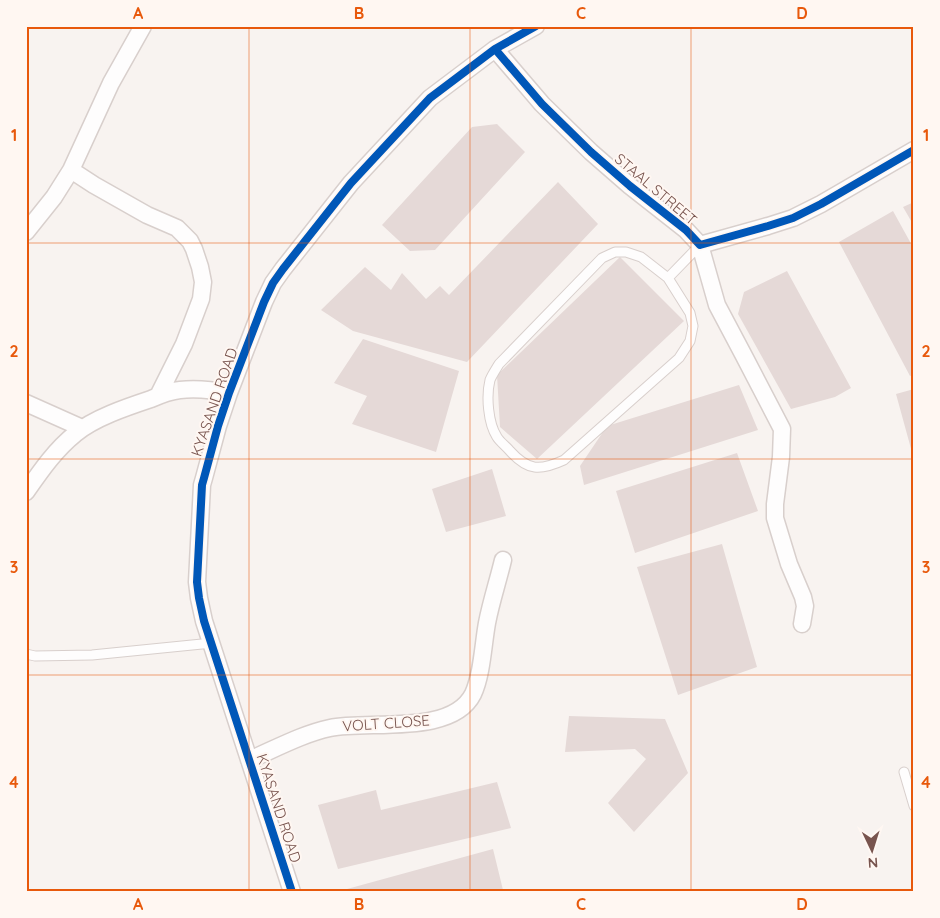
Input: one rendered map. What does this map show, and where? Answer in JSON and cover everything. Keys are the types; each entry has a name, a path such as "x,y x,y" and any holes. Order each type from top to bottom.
{"street":[{"path":"26,232 54,197 71,170 111,83 143,26"},
{"name":"KYASAND ROAD","path":"292,892 204,621 199,598 197,582 202,485 218,426 268,292 283,269 351,183 430,98 495,49 536,26"},
{"name":"STAAL STREET","path":"495,49 542,104 591,152 630,186 686,230 700,245 793,218 821,204 914,150"},
{"path":"71,170 146,216 177,228 190,241 194,249 203,282 201,299 184,344 158,396"},
{"path":"700,245 716,305 782,429 775,518 789,564 803,597 805,606 802,624"},
{"path":"26,492 58,451 74,434 88,424 115,412 178,390 207,389 229,393"},
{"path":"26,403 82,428"},
{"name":"VOLT CLOSE","path":"249,760 300,738 330,728 351,725 431,721 452,714 464,706 472,695 477,682 487,622 503,560"}],"lane":[{"path":"668,278 700,245"},
{"path":"615,252 626,252 641,257 668,278 690,313 693,326 690,340 679,358 564,460 551,466 533,468 519,460 496,436 490,422 488,399 490,380 499,364 602,258 615,252"},
{"path":"26,654 35,656 92,655 212,643"},
{"path":"904,772 914,806"}],"building":[{"path":"497,124 525,152 435,250 410,251 382,225 472,127"},
{"path":"558,182 598,224 467,362 353,331 321,310 365,267 391,290 402,273 426,299 440,286 449,295"},
{"path":"914,202 914,226 903,207"},
{"path":"893,211 914,249 914,374 910,376 839,242"},
{"path":"620,257 684,321 537,459 500,427 497,375"},
{"path":"787,271 851,388 835,397 791,409 738,314 744,292"},
{"path":"363,339 459,371 436,452 352,424 367,396 334,383"},
{"path":"739,385 758,430 584,485 580,466 607,426"},
{"path":"914,389 914,456 913,456 896,394"},
{"path":"737,453 758,511 635,553 616,491"},
{"path":"492,469 506,516 446,532 432,489"},
{"path":"722,544 757,667 678,695 637,567"},
{"path":"569,716 665,719 688,773 634,832 608,803 646,759 635,749 565,752"},
{"path":"497,782 511,828 338,869 318,805 376,790 381,810"},
{"path":"493,849 503,890 499,892 347,892 347,889"}],"cycle path":[{"path":"292,892 204,621 199,598 197,582 202,485 218,426 229,393 273,283 351,183 430,98 495,49 536,26"},
{"path":"495,49 542,104 591,152 630,186 686,230 700,245 793,218 821,204 914,150"}]}
